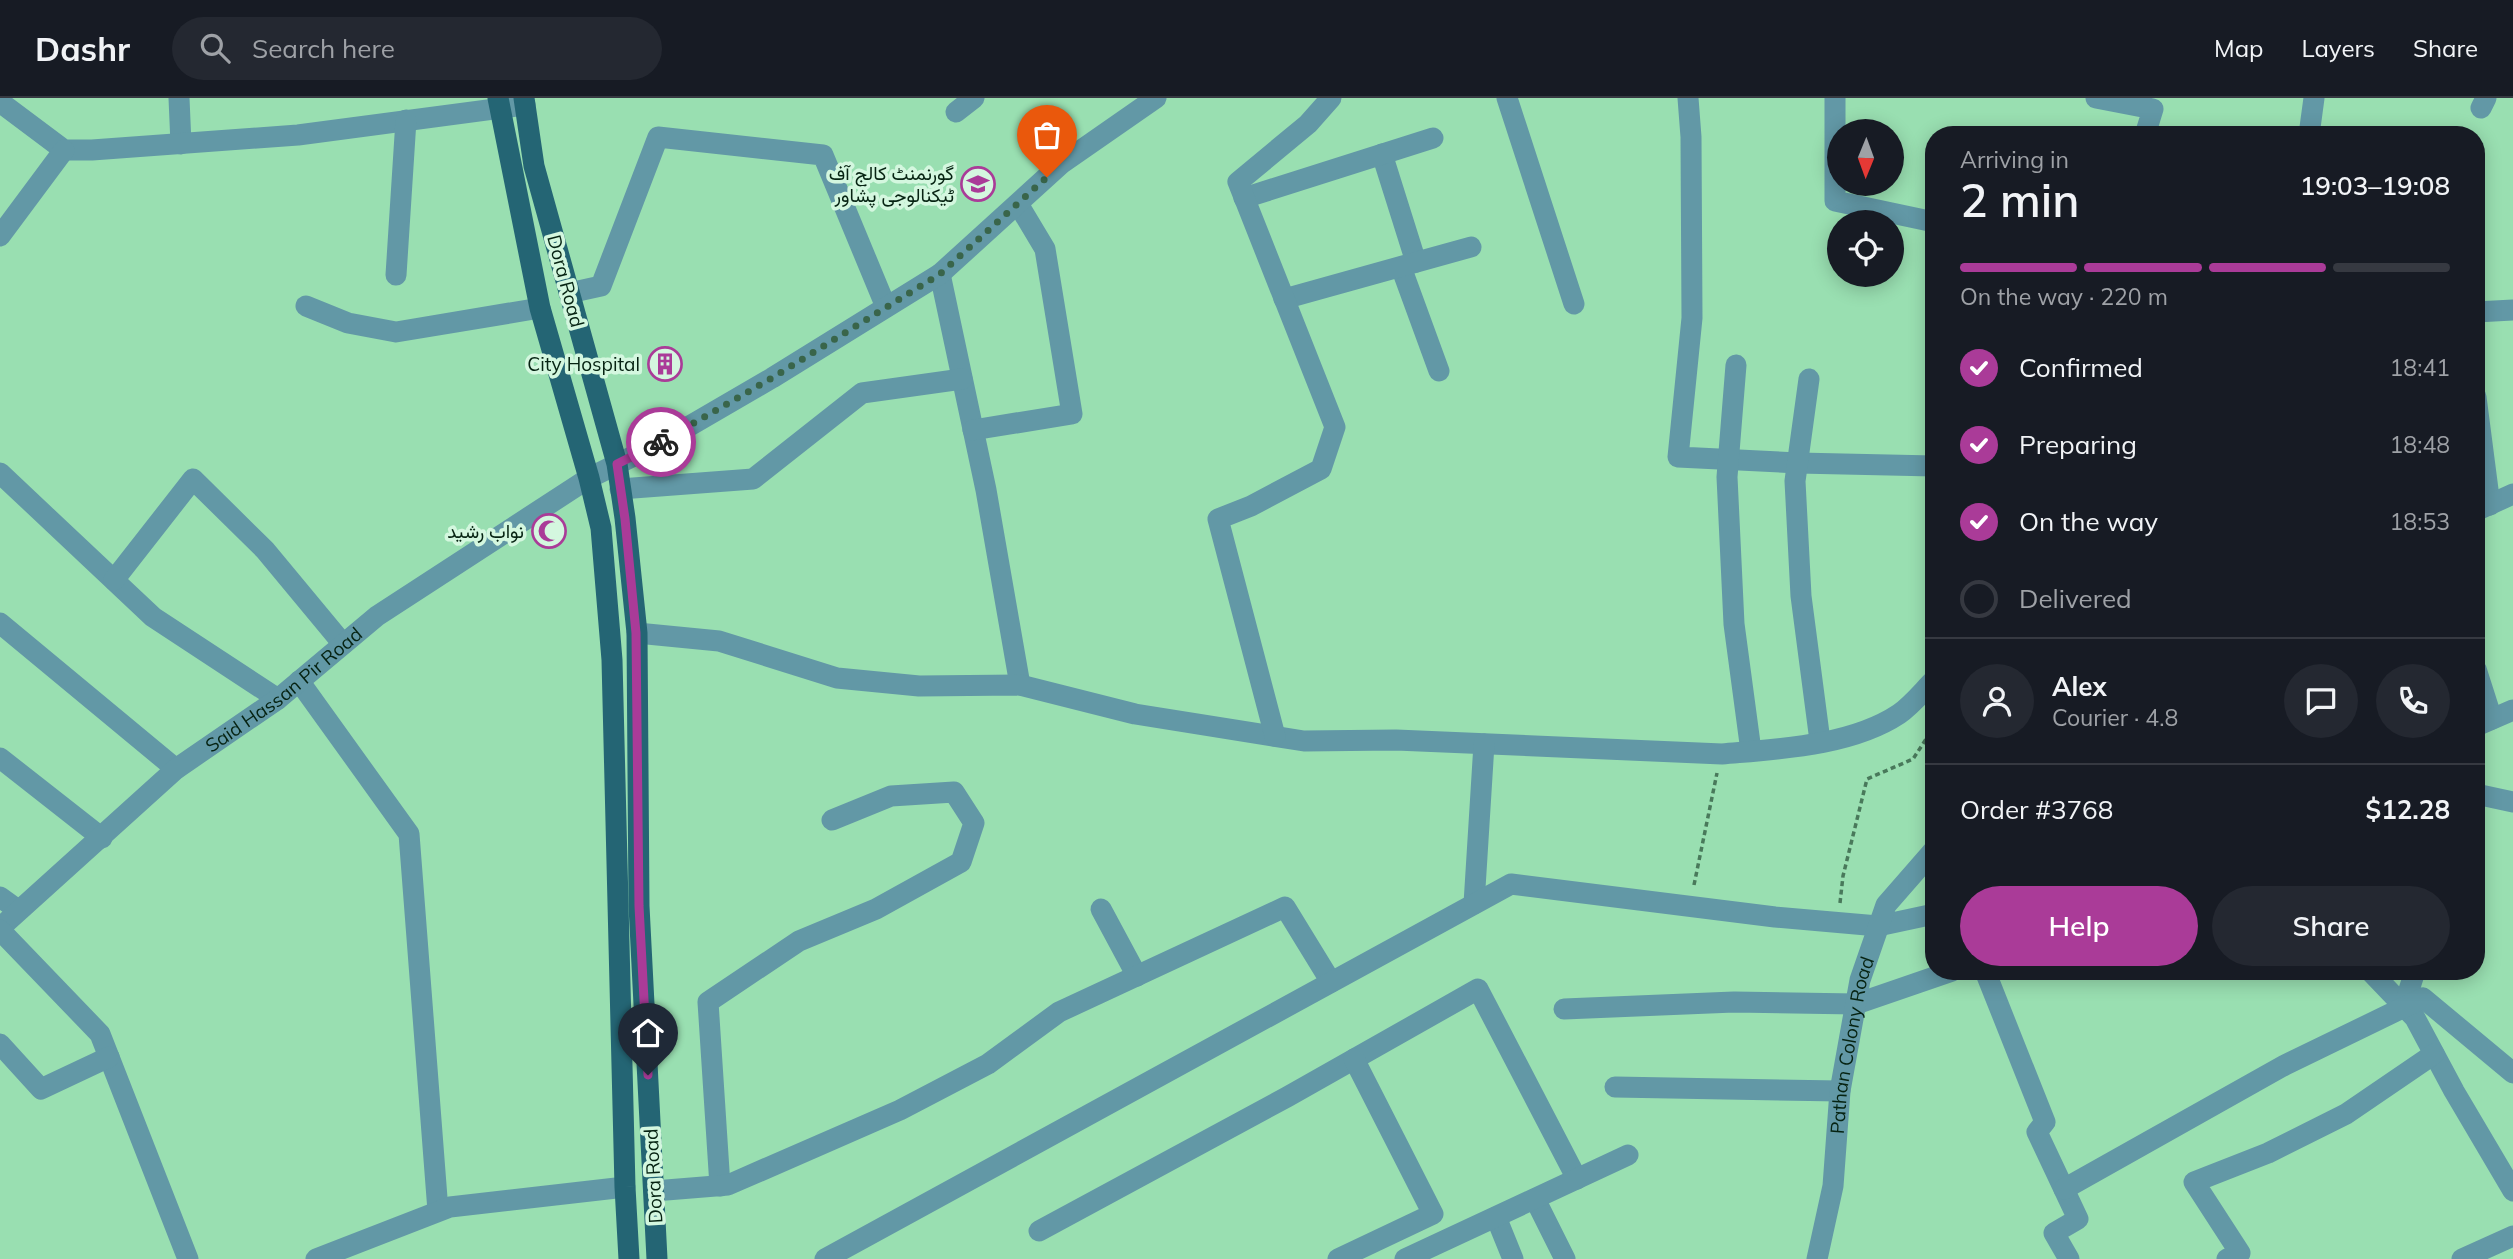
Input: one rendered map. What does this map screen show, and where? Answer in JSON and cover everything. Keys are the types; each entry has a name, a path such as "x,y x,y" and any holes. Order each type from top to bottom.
{"main road":[{"name":"Dora Road","path":"524,101 534,166 617,464 620,489 636,633 639,906 657,1259"},
{"path":"499,103 540,308 601,528 612,660 629,1259"},
{"path":"540,308 570,299"},
{"path":"625,1187 654,1191"}],"street":[{"path":"179,98 181,144"},
{"path":"957,112 974,98"},
{"name":"Said Hassan Pir Road","path":"0,929 176,769 278,699 377,616 589,478 662,442 940,274 1061,164 1156,98"},
{"path":"1275,736 1218,519 1251,506 1321,469 1335,427 1238,182 1308,124 1331,98"},
{"path":"1507,98 1574,304"},
{"path":"1688,98 1691,137 1692,318 1678,457 1925,466"},
{"path":"1835,98 1835,201 1925,220"},
{"path":"2098,98 2153,109 2148,126"},
{"path":"2310,126 2314,98"},
{"path":"0,102 64,150 92,150 298,135 524,101"},
{"path":"396,275 406,120"},
{"path":"570,299 601,286 658,137 823,155 887,307"},
{"path":"1244,198 1433,138"},
{"path":"0,236 64,150"},
{"path":"1382,154 1408,264 1439,371"},
{"path":"973,430 1072,414 1045,249 1018,204"},
{"path":"1284,299 1471,247"},
{"path":"940,274 986,490 1020,685"},
{"path":"306,306 348,323 396,332 540,308"},
{"path":"2485,312 2513,310"},
{"path":"1736,365 1727,477 1734,624 1751,751"},
{"path":"620,489 753,478 862,393 962,379"},
{"path":"1809,379 1795,481 1801,596 1820,741"},
{"path":"0,473 153,617 278,699"},
{"path":"114,580 193,479 265,550 343,644"},
{"path":"2485,507 2513,494"},
{"path":"0,623 176,769"},
{"path":"636,633 719,641 837,678 919,686 1020,685 1135,714 1304,741 1396,740 1722,754 1857,735 1899,713 1925,688"},
{"path":"299,681 409,834 438,1212"},
{"path":"2485,722 2513,710"},
{"path":"1474,904 1484,744"},
{"path":"0,758 102,838"},
{"path":"720,1186 708,1002 799,941 876,909 961,862 974,823 954,792 891,796 832,820"},
{"path":"2485,796 2513,802"},
{"name":"Pathan Colony Road","path":"1817,1259 1833,1186 1840,1091 1860,980 1886,905 1925,860"},
{"path":"825,1259 1511,884 1878,926 1925,916"},
{"path":"0,897 18,910"},
{"path":"654,1191 728,1185 900,1110 988,1064 1059,1012 1285,907 1331,982"},
{"path":"1101,909 1137,976"},
{"path":"0,929 100,1034 188,1259"},
{"path":"1564,1009 1734,1002 1856,1004 1926,980"},
{"path":"1989,980 2045,1122 2038,1132 2078,1219 2054,1233 2069,1259"},
{"path":"2379,980 2415,1018 2513,1191"},
{"path":"2404,1006 2412,980"},
{"path":"1039,1231 1478,989 1577,1179"},
{"path":"2064,1189 2285,1065 2423,999 2513,1073"},
{"path":"0,1044 41,1088 109,1057"},
{"path":"2227,1259 2240,1253 2194,1182 2268,1153 2346,1114 2434,1054"},
{"path":"1338,1259 1433,1214 1354,1059"},
{"path":"1615,1087 1840,1091"},
{"path":"1405,1259 1438,1252 1496,1217 1628,1155"},
{"path":"325,1257 450,1207 625,1187"},
{"path":"1535,1199 1565,1259"},
{"path":"1496,1217 1513,1259"},
{"path":"2462,1259 2513,1236"}],"path":[{"path":"1838,922 1843,876 1867,779 1913,759 1925,741"},
{"path":"1690,905 1722,754"}],"way so far":[{"path":"661,442 772,378 940,274 1047,177"}],"place":[{"name":"گورنمنٹ کالج آف ٹیکنالوجی پشاور","path":"978,184"},
{"name":"City Hospital","path":"665,364"},
{"name":"نواب رشید","path":"549,531"}],"route":[{"path":"648,1075 639,906 636,633 617,464 661,442"}]}
